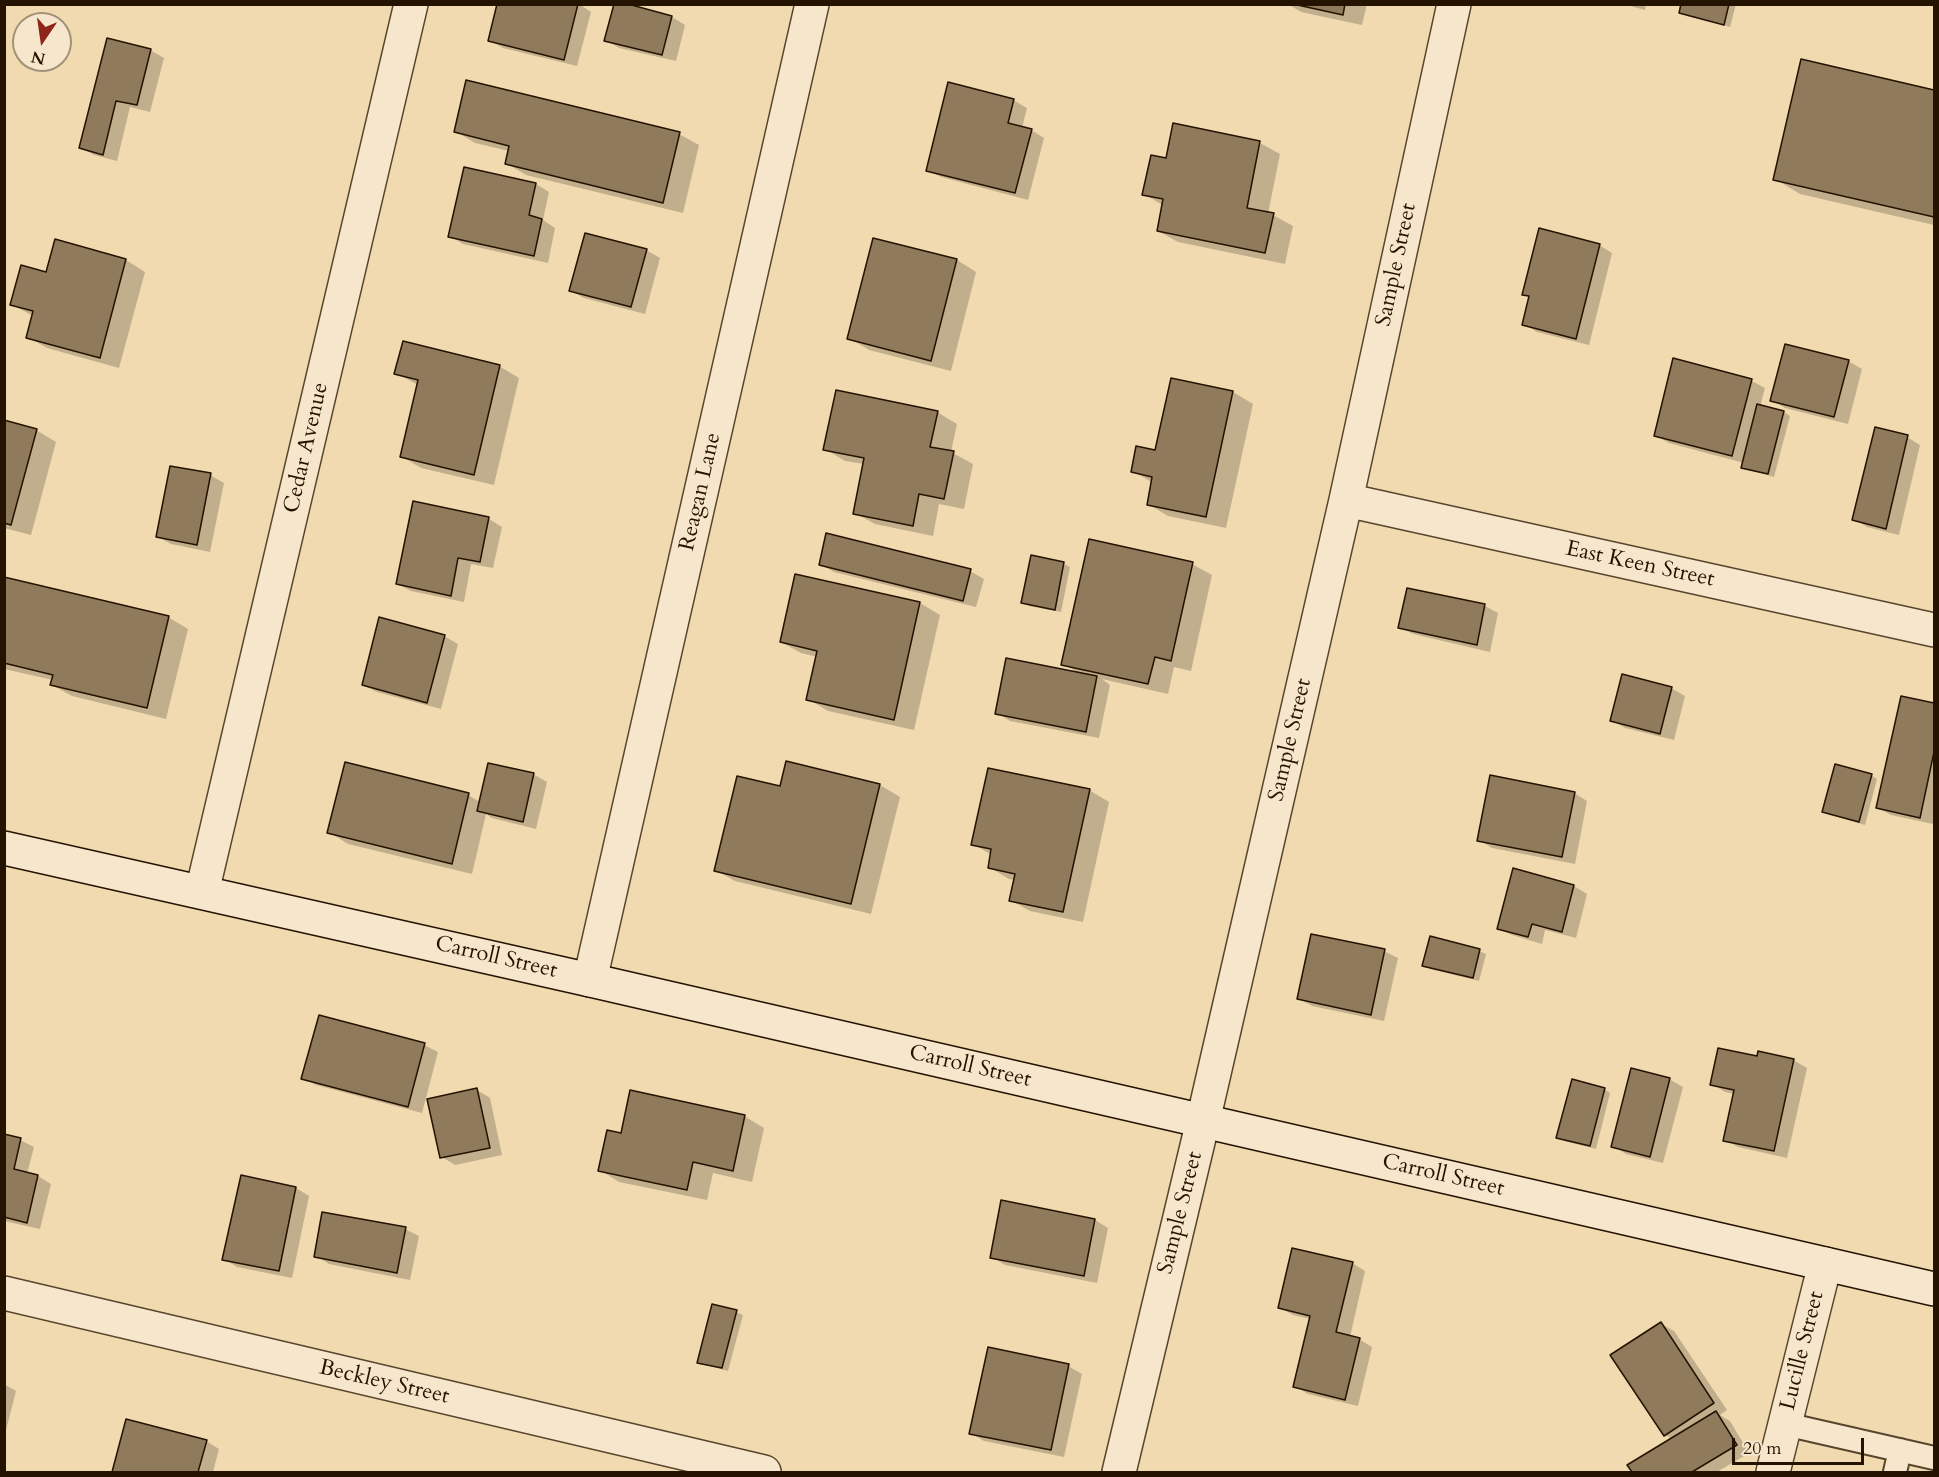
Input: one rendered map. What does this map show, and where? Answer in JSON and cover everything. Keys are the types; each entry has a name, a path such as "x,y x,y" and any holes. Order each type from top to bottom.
{"street":[{"name":"Cedar Avenue","path":"202,892 411,4"},
{"name":"Reagan Lane","path":"590,980 812,4"},
{"name":"Sample Street","path":"1119,1473 1203,1121 1346,500 1454,4"},
{"name":"East Keen Street","path":"1346,500 1935,630"},
{"name":"Carroll Street","path":"4,848 1935,1289"},
{"name":"Lucille Street","path":"1773,1473 1825,1264"},
{"name":"Beckley Street","path":"4,1293 764,1473"}],"lane":[{"path":"1785,1424 1935,1458"},
{"path":"1894,1473 1900,1450"}],"building":[{"path":"497,4 578,4 564,60 488,41"},
{"path":"614,4 628,4 672,16 662,55 604,41"},
{"path":"1293,4 1345,4 1343,15"},
{"path":"1681,4 1729,4 1724,25 1679,13"},
{"path":"107,38 151,49 137,105 116,101 103,155 79,148"},
{"path":"1801,59 1934,90 1934,217 1773,180"},
{"path":"466,80 680,132 663,203 505,164 509,146 454,132"},
{"path":"948,82 1014,99 1008,123 1032,129 1015,193 926,171"},
{"path":"1173,123 1260,141 1247,208 1274,213 1265,253 1157,231 1163,199 1142,195 1151,155 1166,158"},
{"path":"464,167 536,183 529,215 542,219 534,256 448,237"},
{"path":"1539,228 1600,244 1576,339 1522,325 1529,296 1522,295"},
{"path":"585,233 647,249 631,307 569,291"},
{"path":"873,238 957,259 931,361 847,339"},
{"path":"55,239 126,259 100,358 26,338 33,311 10,305 21,265 46,272"},
{"path":"403,341 500,365 474,475 400,457 418,380 394,374"},
{"path":"1785,344 1849,360 1834,417 1770,401"},
{"path":"1673,358 1752,379 1732,456 1654,436"},
{"path":"1171,378 1233,391 1206,517 1147,505 1152,477 1131,472 1136,446 1155,450"},
{"path":"836,390 938,411 930,447 954,451 944,499 919,494 913,526 853,514 864,458 823,450"},
{"path":"1757,404 1784,411 1768,474 1741,468"},
{"path":"4,420 37,429 11,525 4,523"},
{"path":"1875,427 1908,435 1886,529 1852,520"},
{"path":"170,466 211,473 197,545 156,537"},
{"path":"413,501 489,517 480,562 458,558 451,596 396,584"},
{"path":"826,533 971,569 963,601 819,565"},
{"path":"1089,539 1193,562 1171,661 1155,657 1148,684 1061,665"},
{"path":"1031,555 1064,562 1055,610 1021,603"},
{"path":"795,574 920,602 894,720 806,700 817,651 780,642"},
{"path":"4,577 169,616 147,708 50,685 53,675 4,663"},
{"path":"1407,588 1485,604 1477,645 1398,628"},
{"path":"379,617 445,635 427,703 362,685"},
{"path":"1006,658 1097,676 1086,732 995,714"},
{"path":"1622,674 1672,687 1660,734 1610,721"},
{"path":"1901,696 1934,703 1934,752 1920,818 1876,808"},
{"path":"786,761 880,784 851,904 714,871 737,776 780,786"},
{"path":"345,762 469,793 452,864 327,833"},
{"path":"488,763 534,773 523,822 477,811"},
{"path":"1835,764 1872,774 1859,822 1822,812"},
{"path":"988,768 1090,789 1063,912 1009,901 1015,874 988,868 991,849 971,845"},
{"path":"1490,775 1575,792 1562,857 1477,841"},
{"path":"1513,868 1574,885 1562,932 1532,924 1528,937 1497,929"},
{"path":"1311,934 1385,949 1371,1015 1297,999"},
{"path":"1430,936 1480,949 1473,978 1422,966"},
{"path":"319,1015 425,1043 408,1107 301,1079"},
{"path":"1718,1048 1757,1056 1758,1051 1794,1059 1774,1151 1723,1141 1734,1090 1710,1085"},
{"path":"1631,1068 1670,1078 1650,1157 1611,1147"},
{"path":"1572,1079 1605,1088 1590,1146 1556,1138"},
{"path":"477,1088 490,1148 440,1158 427,1099"},
{"path":"630,1090 745,1115 733,1171 693,1162 687,1190 598,1171 607,1130 621,1133"},
{"path":"4,1134 21,1138 14,1169 38,1175 27,1223 4,1217"},
{"path":"241,1175 296,1187 279,1271 222,1260"},
{"path":"1001,1200 1095,1219 1084,1276 990,1258"},
{"path":"322,1212 406,1227 397,1273 314,1257"},
{"path":"1292,1248 1353,1262 1336,1332 1360,1338 1345,1400 1293,1387 1310,1316 1278,1308"},
{"path":"712,1304 737,1310 722,1368 697,1363"},
{"path":"1661,1322 1714,1403 1664,1436 1610,1355"},
{"path":"988,1347 1069,1364 1051,1450 969,1434"},
{"path":"1716,1411 1737,1445 1692,1472 1632,1472 1627,1465"},
{"path":"126,1419 207,1440 198,1472 112,1472"}]}
